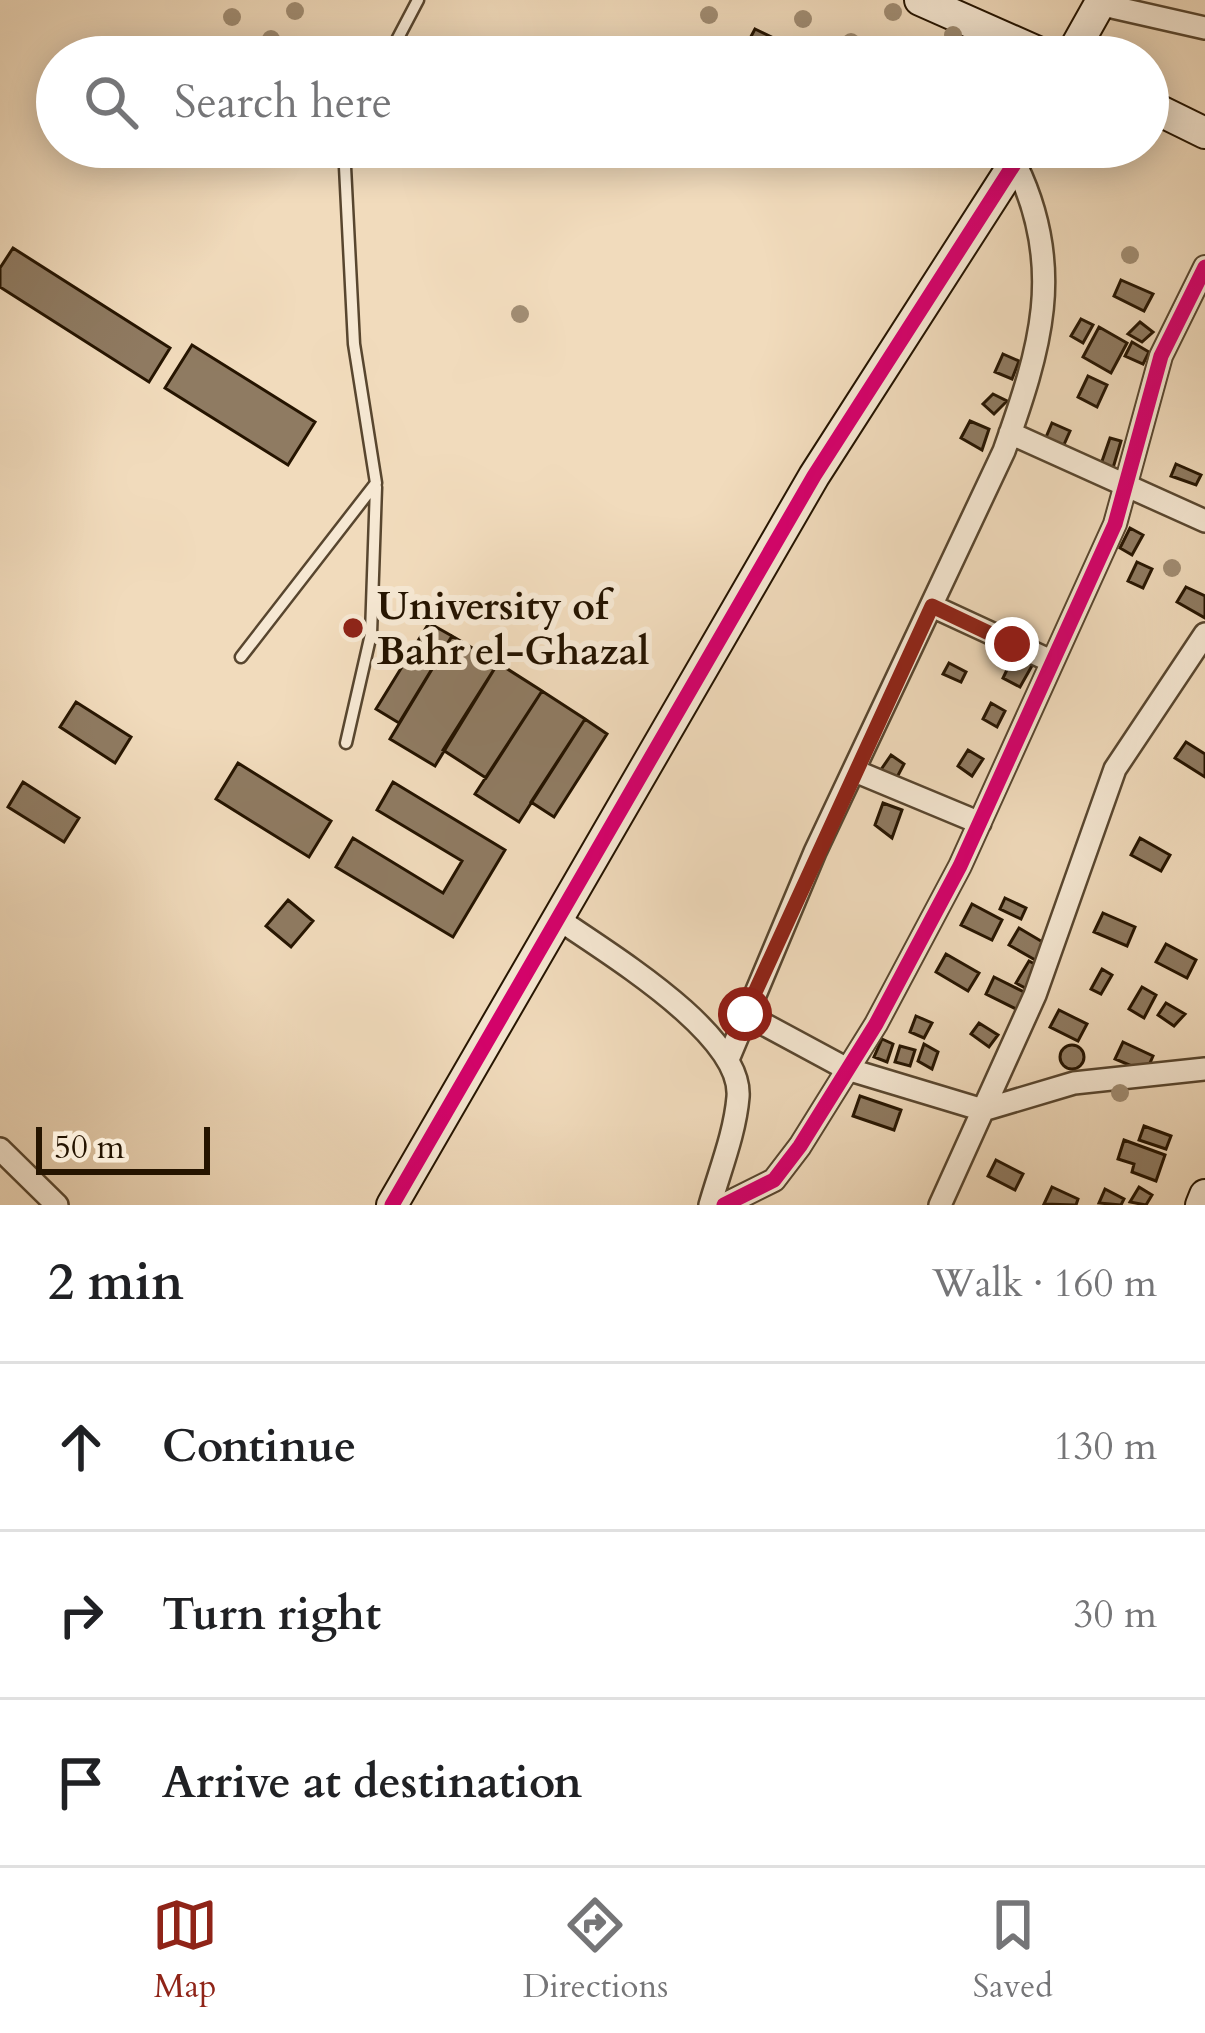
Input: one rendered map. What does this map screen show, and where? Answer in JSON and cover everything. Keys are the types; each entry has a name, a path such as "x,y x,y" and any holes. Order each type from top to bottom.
{"street":[{"path":"920,0 1001,36"},
{"path":"1082,36 1101,2 1205,28"},
{"path":"1169,115 1205,133"},
{"path":"392,1205 814,476 1013,168"},
{"path":"729,1057 1010,434 1046,319 1044,259 1024,168"},
{"path":"724,1205 774,1180 847,1069 980,823 1088,589 1127,486 1161,356 1205,267"},
{"path":"1010,434 1205,521"},
{"path":"932,606 1051,661"},
{"path":"940,1205 1035,995 1114,770 1205,634"},
{"path":"855,771 980,823"},
{"path":"560,920 653,985 729,1057 739,1094 710,1205"},
{"path":"745,1014 847,1069 983,1110 1074,1083 1205,1069"},
{"path":"0,1149 57,1205"},
{"path":"1202,1205 1205,1195"}],"lane":[{"path":"399,36 418,0"},
{"path":"345,168 354,344 376,483 371,634 346,743"},
{"path":"241,657 376,483"}],"building":[{"path":"13,248 170,348 149,382 0,287 0,268"},
{"path":"1121,280 1153,294 1144,311 1114,296"},
{"path":"1081,319 1093,325 1083,343 1071,336"},
{"path":"1140,322 1153,332 1142,342 1128,334"},
{"path":"1099,327 1127,343 1111,373 1083,357"},
{"path":"1132,342 1149,352 1143,364 1125,356"},
{"path":"192,345 315,422 288,465 165,388"},
{"path":"1003,354 1019,361 1012,379 995,372"},
{"path":"1088,376 1107,385 1097,407 1078,397"},
{"path":"993,394 1007,401 994,414 983,404"},
{"path":"970,421 989,429 982,450 961,438"},
{"path":"1052,423 1070,431 1062,449 1044,442"},
{"path":"1110,438 1121,441 1113,468 1101,464"},
{"path":"1176,464 1201,475 1196,485 1171,476"},
{"path":"1130,528 1143,535 1132,555 1120,548"},
{"path":"1137,562 1152,569 1143,588 1128,581"},
{"path":"1186,587 1205,596 1205,618 1177,602"},
{"path":"429,623 452,636 399,723 376,709"},
{"path":"452,636 498,663 435,766 390,739"},
{"path":"1014,655 1033,664 1020,687 1003,678"},
{"path":"498,663 542,691 486,778 443,750"},
{"path":"949,663 966,672 961,682 943,674"},
{"path":"542,691 585,719 519,822 475,794"},
{"path":"76,702 131,737 115,763 60,727"},
{"path":"991,703 1005,711 997,727 983,719"},
{"path":"585,719 607,734 554,817 531,802"},
{"path":"1186,742 1205,754 1205,777 1175,758"},
{"path":"968,750 983,759 972,776 958,766"},
{"path":"891,755 904,764 895,781 880,771"},
{"path":"238,763 331,821 309,857 216,799"},
{"path":"23,782 79,818 64,842 8,807"},
{"path":"393,782 505,850 453,937 336,867 353,838 443,893 462,861 377,810"},
{"path":"883,803 902,810 892,838 875,825"},
{"path":"1140,838 1170,855 1161,871 1131,855"},
{"path":"1005,898 1026,908 1021,919 1000,909"},
{"path":"288,900 313,921 291,947 266,926"},
{"path":"972,904 1002,920 992,940 961,925"},
{"path":"1103,913 1135,927 1127,946 1094,932"},
{"path":"1019,928 1046,944 1037,961 1009,945"},
{"path":"1166,944 1196,960 1187,978 1156,962"},
{"path":"946,954 979,973 968,991 936,972"},
{"path":"1029,961 1040,967 1027,989 1016,983"},
{"path":"1102,969 1112,975 1101,994 1091,989"},
{"path":"994,977 1026,993 1018,1010 986,994"},
{"path":"1142,987 1156,995 1144,1018 1129,1009"},
{"path":"1166,1003 1185,1014 1174,1026 1158,1015"},
{"path":"1059,1010 1087,1024 1078,1041 1050,1027"},
{"path":"916,1016 932,1023 924,1038 910,1032"},
{"path":"979,1023 998,1035 989,1047 971,1034"},
{"path":"882,1039 893,1044 887,1062 874,1057"},
{"path":"1123,1042 1153,1056 1146,1072 1115,1059"},
{"path":"924,1044 938,1052 932,1069 918,1061"},
{"path":"1072,1045 1084,1057 1072,1069 1060,1057"},
{"path":"900,1046 915,1050 910,1066 895,1062"},
{"path":"860,1096 901,1110 894,1130 853,1116"},
{"path":"1144,1126 1171,1136 1166,1149 1139,1140"},
{"path":"1124,1140 1165,1155 1156,1181 1132,1172 1134,1164 1118,1159"},
{"path":"996,1160 1023,1174 1015,1190 988,1176"},
{"path":"1052,1187 1078,1199 1076,1205 1044,1204"},
{"path":"1139,1187 1152,1195 1146,1205 1130,1202"},
{"path":"1105,1189 1124,1199 1121,1205 1099,1203"}],"cycle path":[{"path":"392,1205 814,476 1012,168"},
{"path":"724,1205 774,1180 800,1146 876,1024 960,866 1115,524 1161,356 1205,267"}],"place":[{"name":"University of Bahr el-Ghazal","path":"353,628"}],"route":[{"path":"745,1014 815,852 932,606 1012,644"}]}
